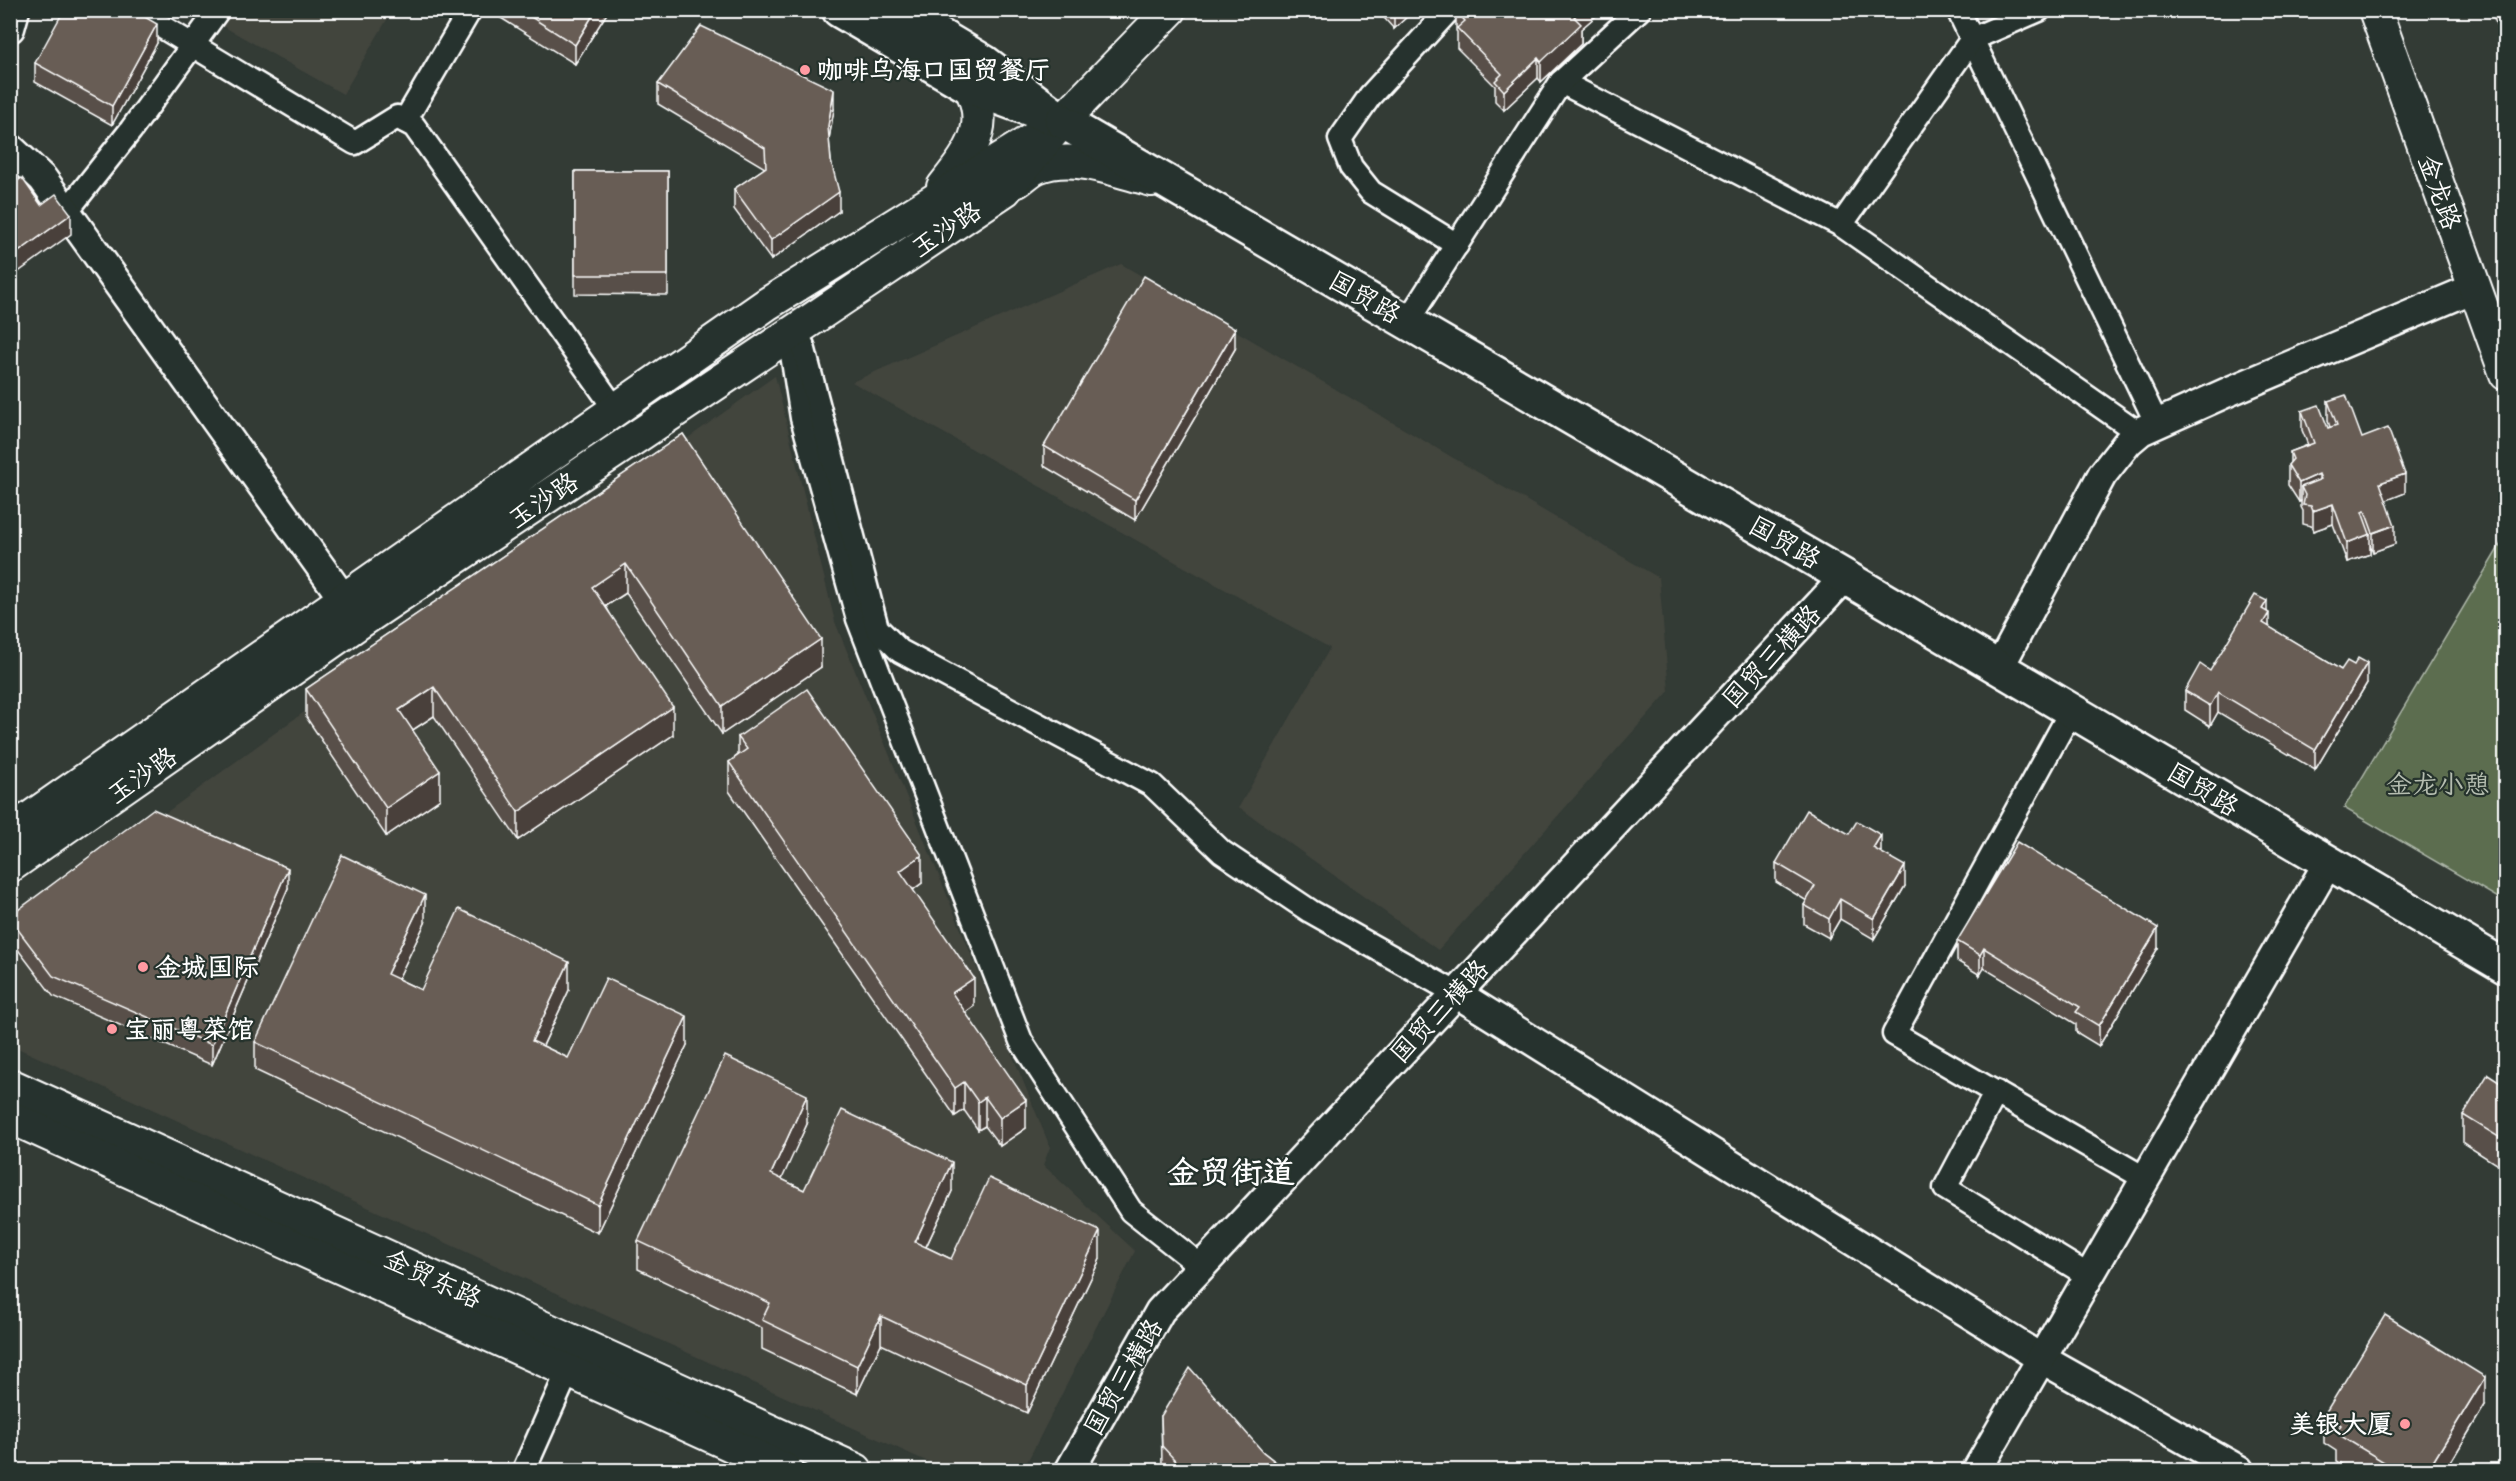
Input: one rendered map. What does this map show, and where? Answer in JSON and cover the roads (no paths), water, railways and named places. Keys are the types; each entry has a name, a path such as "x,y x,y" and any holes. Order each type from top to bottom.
{"main road":[{"name":"国贸路","path":"839,10 977,74 1062,121 1845,577 2505,967"},
{"name":"国贸路","path":"897,10 977,74"},
{"name":"玉沙路","path":"10,832 352,611 794,332 1005,190 1062,121 1170,10"},
{"name":"金龙路","path":"2374,10 2503,362"},
{"path":"933,200 962,163 974,141 980,112 977,74 1061,96 1080,93 1105,75"},
{"name":"玉沙路","path":"10,866 768,304 1062,121"},
{"path":"1005,190 1036,168 1056,162 1079,163 1111,169 1176,187"},
{"name":"金贸东路","path":"10,1085 856,1470"},
{"name":"金贸东路","path":"10,1117 786,1470"}],"street":[{"path":"10,28 15,10"},
{"path":"134,10 355,143 397,117 414,126 610,402"},
{"path":"66,212 194,46 218,10"},
{"path":"405,121 470,10"},
{"path":"1449,10 1370,96 1340,139 1351,167 1371,192 1457,245"},
{"path":"1407,322 1561,82 1640,10"},
{"path":"1958,10 2148,428"},
{"path":"1841,225 1972,39 2039,10"},
{"path":"1561,82 1841,225 2148,428"},
{"path":"10,148 43,179 352,611"},
{"path":"1999,668 2103,475 2128,442 2148,428 2474,288"},
{"path":"794,332 877,628 900,651 1152,785 1222,852 1310,911 1456,993 2042,1359 2240,1470"},
{"path":"794,332 802,418 858,618 1021,1041 1131,1211 1202,1267"},
{"name":"国贸三横路","path":"1070,1470 1160,1311 1845,577"},
{"path":"2071,711 1894,1034 2146,1179"},
{"path":"1977,1470 2328,862"},
{"path":"1996,1092 1946,1188 2090,1276"},
{"path":"524,1470 568,1371"}],"place":[{"name":"咖啡乌海口国贸餐厅","path":"805,70"},
{"name":"金城国际","path":"143,967"},
{"name":"宝丽粤菜馆","path":"112,1029"},
{"name":"美银大厦","path":"2405,1424"}],"district":[{"name":"金贸街道","path":"1231,1172"}],"park label":[{"name":"金龙小憩","path":"2438,784"}]}
